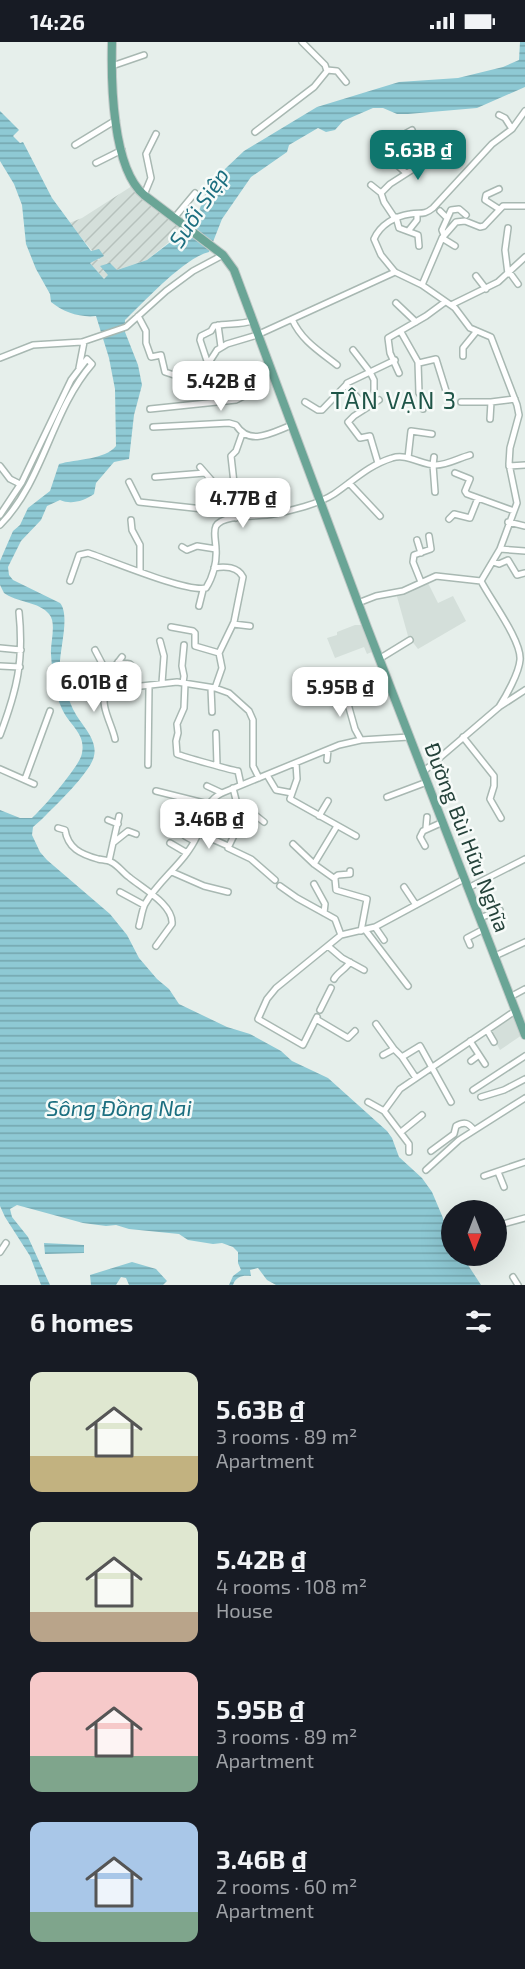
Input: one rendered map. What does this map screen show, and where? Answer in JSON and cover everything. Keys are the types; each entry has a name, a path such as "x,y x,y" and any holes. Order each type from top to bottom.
{"main road":[{"path":"110,43 112,92 116,120 130,179 144,195 221,253"},
{"name":"Đường Bùi Hữu Nghĩa","path":"221,253 234,270 358,603 525,1035"}],"street":[{"path":"302,42 319,58 327,70"},
{"path":"112,66 144,55"},
{"path":"327,70 337,71 346,82"},
{"path":"255,132 314,87 327,70"},
{"path":"481,581 500,549 508,522 517,503 509,466 510,448 519,415 515,399 493,339 470,328 459,311 452,305 422,285 395,272 381,255 374,239 382,228 395,217 425,214 433,208 492,144 512,129 525,111"},
{"path":"499,115 505,118 512,129"},
{"path":"75,145 116,120"},
{"path":"381,193 384,188 406,173 414,171 415,165 401,139 403,135 412,130"},
{"path":"144,195 151,178 146,154 156,134"},
{"path":"377,137 387,156 406,173"},
{"path":"96,163 122,150"},
{"path":"371,185 381,193 398,227 418,235 419,246"},
{"path":"499,189 486,195 485,200 499,208"},
{"path":"178,219 195,193"},
{"path":"422,285 443,236 456,222 465,221 480,227 484,226 499,208 507,205 525,206"},
{"path":"455,246 443,236 442,230 454,208 466,215"},
{"path":"440,211 447,218"},
{"path":"409,230 417,220 417,214"},
{"path":"508,228 505,250 509,273 518,284"},
{"path":"0,358 33,345 94,340 126,327 193,271 221,253"},
{"path":"452,305 486,289 509,273 525,257"},
{"path":"138,316 146,331 146,343 151,357 160,355 165,372 174,375 208,364 221,347 257,335 395,272"},
{"path":"476,276 486,289"},
{"path":"399,373 390,353 388,338 401,332 445,302"},
{"path":"396,303 416,322"},
{"path":"292,319 304,339 337,365"},
{"path":"208,364 200,340 201,336 218,325 252,321"},
{"path":"218,325 221,347"},
{"path":"401,332 419,363 419,393 424,401 423,409"},
{"path":"463,356 464,348 476,332"},
{"path":"0,525 10,515 26,489 79,368 84,342"},
{"path":"353,350 370,372 374,380 374,390"},
{"path":"0,515 20,484 66,399 92,364 87,359 79,368"},
{"path":"419,363 436,359 446,391"},
{"path":"305,402 321,410 347,383 395,360"},
{"path":"150,409 236,400 246,394 247,380 270,369"},
{"path":"346,385 366,407"},
{"path":"462,402 515,399"},
{"path":"378,463 369,436 360,438 349,424 350,419 379,400"},
{"path":"490,419 491,402"},
{"path":"153,427 229,423 236,425 242,434 260,437 292,425"},
{"path":"408,458 411,431 432,434"},
{"path":"238,494 234,483 231,456 236,451 242,434"},
{"path":"199,606 203,590 208,586 214,568 216,525 223,520 272,514 320,500 332,495 378,463 394,457 408,458 433,465 459,460 470,454"},
{"path":"434,457 435,492"},
{"path":"509,466 525,465"},
{"path":"0,466 10,479 20,484"},
{"path":"200,467 220,490 236,518"},
{"path":"155,477 206,473"},
{"path":"455,473 469,478 465,492 514,511"},
{"path":"129,483 139,502 212,510 227,504"},
{"path":"220,490 234,483"},
{"path":"348,483 380,516"},
{"path":"449,519 454,514 470,518 478,498"},
{"path":"131,519 132,530 140,545 140,571"},
{"path":"508,522 525,526"},
{"path":"421,582 413,562 414,555 431,549 429,536"},
{"path":"417,540 421,553"},
{"path":"182,547 187,550 197,546 216,549"},
{"path":"500,549 525,551"},
{"path":"70,581 76,560 84,552 165,580 203,590"},
{"path":"493,562 499,564 508,560 517,575 525,573"},
{"path":"212,712 213,688 222,668 219,653 233,624 243,575 226,567 214,568"},
{"path":"358,603 376,596 403,591 436,576 481,581"},
{"path":"481,581 507,624 520,657 518,667 499,707"},
{"path":"0,735 15,695 20,667 19,612"},
{"path":"233,624 250,626"},
{"path":"171,627 193,631 195,646 219,653"},
{"path":"380,659 410,640"},
{"path":"160,641 164,656 162,683"},
{"path":"184,645 183,708 177,724 177,754 218,765 230,771 238,771 241,785"},
{"path":"0,648 21,650"},
{"path":"95,650 106,671 109,689"},
{"path":"520,657 525,652"},
{"path":"106,671 115,670 120,660 130,664 132,666 131,688"},
{"path":"0,666 20,667"},
{"path":"115,739 106,712 104,694 109,689 162,683 184,683 213,688 229,693 251,714 253,766 259,778"},
{"path":"331,683 343,684 347,687 346,697 355,729 361,740"},
{"path":"148,765 149,686"},
{"path":"423,772 499,707 524,693"},
{"path":"24,779 50,711"},
{"path":"216,733 218,765"},
{"path":"138,926 144,906 194,841 212,799 233,788 328,750 361,740 410,737"},
{"path":"463,737 494,776 490,799 501,818"},
{"path":"327,760 328,750"},
{"path":"296,763 297,779 291,801 356,836"},
{"path":"0,769 34,784"},
{"path":"267,775 276,790 292,794"},
{"path":"387,797 428,782"},
{"path":"207,786 222,793"},
{"path":"233,788 236,802 264,822"},
{"path":"156,791 208,804"},
{"path":"174,816 184,813 188,799"},
{"path":"320,816 327,801"},
{"path":"228,846 238,827 244,807"},
{"path":"109,861 119,816"},
{"path":"426,828 427,817"},
{"path":"108,820 118,824"},
{"path":"425,846 420,835 426,828 443,822"},
{"path":"314,864 337,826"},
{"path":"58,828 64,829 68,842 81,853 109,861 152,894 171,915 172,924 156,946"},
{"path":"113,843 128,831 136,834"},
{"path":"176,831 181,831 194,841"},
{"path":"198,833 228,846 230,851 251,858 275,880"},
{"path":"170,843 187,853"},
{"path":"292,844 314,864 336,877 348,874 350,871"},
{"path":"468,888 525,859"},
{"path":"338,867 336,890 367,899 363,931 408,986"},
{"path":"172,872 204,886 228,892"},
{"path":"355,1031 348,1038 317,1018 303,1045 258,1019 267,999 276,988 341,935 375,927 464,879"},
{"path":"314,884 325,904 324,913"},
{"path":"280,886 335,919 341,935"},
{"path":"404,887 416,905"},
{"path":"120,892 144,906"},
{"path":"480,918 500,910"},
{"path":"375,927 384,940"},
{"path":"470,945 468,937 484,929"},
{"path":"495,956 525,942"},
{"path":"328,946 364,970"},
{"path":"334,979 337,974 346,969 350,962"},
{"path":"320,1010 331,988"},
{"path":"510,997 525,989"},
{"path":"384,1111 400,1089 515,1011"},
{"path":"376,1024 416,1078"},
{"path":"487,1030 494,1042"},
{"path":"470,1041 485,1064"},
{"path":"402,1057 419,1046 451,1102"},
{"path":"384,1055 394,1049"},
{"path":"471,1061 479,1056"},
{"path":"473,1090 525,1056"},
{"path":"481,1097 504,1090 525,1079"},
{"path":"426,1170 459,1140 525,1098"},
{"path":"368,1101 384,1111 401,1132 409,1144 409,1152"},
{"path":"401,1132 422,1115"},
{"path":"431,1151 454,1134 456,1126 462,1123 468,1124 474,1130"},
{"path":"484,1176 525,1162"},
{"path":"498,1172 504,1187"},
{"path":"507,1223 525,1218"},
{"path":"0,1252 6,1243"},
{"path":"513,1277 521,1285"}],"shaded area":[{"path":"132,186 186,228 147,260 117,270 104,279 90,263 94,259 100,260 69,223 82,218"},
{"path":"427,581 438,603 453,596 466,621 418,649 408,636 396,593"},
{"path":"355,625 364,625 374,651 367,654 364,647 335,658 327,638"},
{"path":"212,801 231,809 224,829 208,824 210,819 205,817"},
{"path":"514,1014 522,1035 500,1050 489,1030"}],"water":[{"name":"Sông Đồng Nai","path":"520,42 525,42 525,87 477,108 397,114 383,108 373,108 343,121 335,130 326,132 318,128 289,145 287,152 251,177 222,219 209,252 188,262 125,320 125,332 138,365 142,385 134,415 129,459 114,462 96,483 94,494 82,500 73,502 60,500 47,506 41,520 21,541 8,567 9,575 13,580 60,603 63,609 61,675 72,707 91,738 95,750 91,763 79,780 33,827 32,835 40,852 110,914 127,935 139,958 169,989 179,1004 227,1027 250,1034 281,1051 292,1061 328,1078 387,1131 399,1157 422,1178 432,1192 441,1213 441,1266 469,1266 481,1285 276,1285 267,1280 258,1268 250,1270 251,1276 240,1277 233,1285 229,1285 233,1276 241,1270 238,1263 238,1252 233,1247 222,1243 188,1240 179,1234 83,1223 17,1205 10,1209 12,1217 28,1237 50,1285 41,1285 30,1256 0,1206 0,810 20,818 32,818 75,767 80,759 83,746 82,740 62,709 56,689 51,654 53,622 49,614 40,607 4,593 0,585 0,561 13,531 20,525 28,508 50,491 59,464 98,457 116,446 115,389 109,358 96,316 72,313 51,302 50,294 36,269 26,244 22,205 14,184 0,161 0,111 19,130 13,136 20,143 23,142 52,198 91,251 99,249 104,256 90,263 104,279 108,275 100,266 110,263 117,270 147,260 194,224 208,187 226,168 244,151 317,107 399,82 458,78 503,67 519,60"},
{"path":"44,1243 84,1245 84,1253 45,1254"},
{"path":"132,1262 156,1269 167,1281 163,1285 129,1285 126,1278 121,1277 116,1285 91,1285 90,1275"}],"district":[{"name":"TÂN VẠN 3","path":"394,399"}],"water label":[{"name":"Suối Siệp","path":"198,207"}]}
